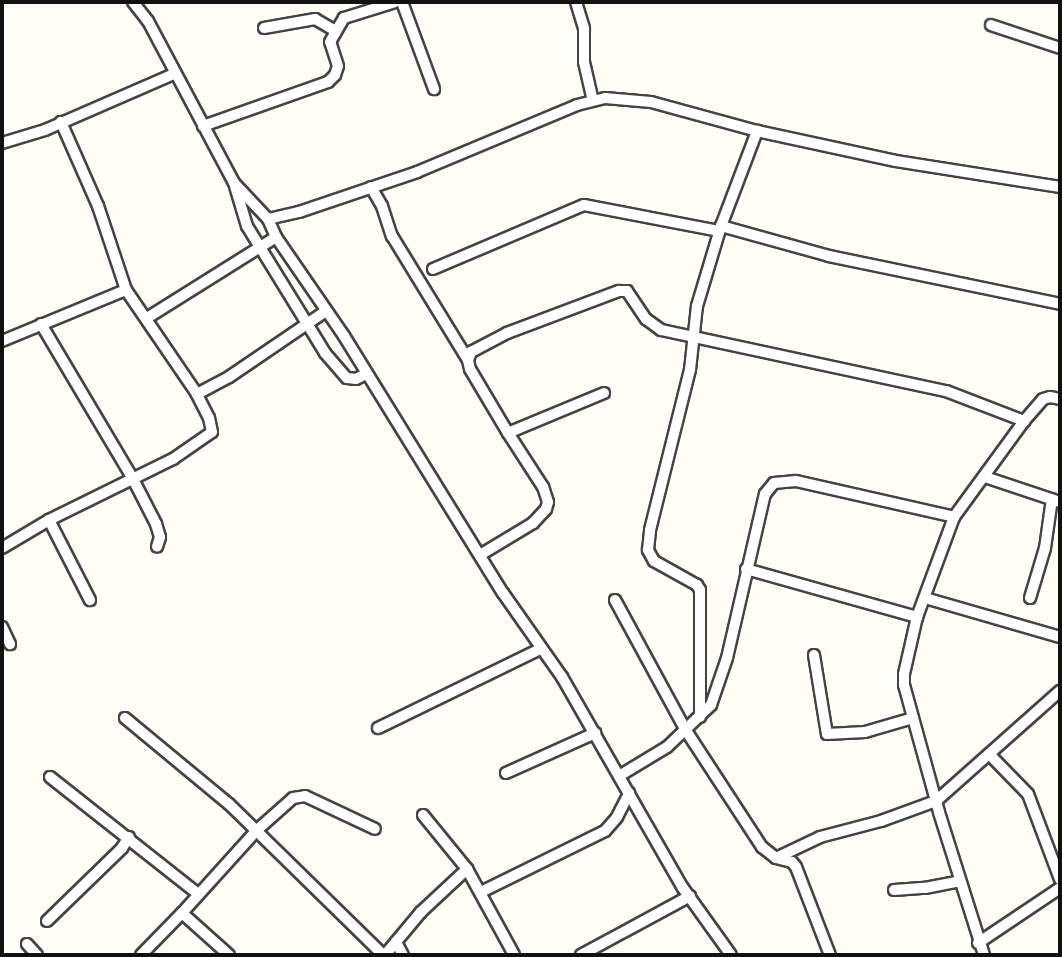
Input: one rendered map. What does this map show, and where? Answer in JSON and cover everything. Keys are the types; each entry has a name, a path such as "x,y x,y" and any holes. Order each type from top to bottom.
{"street":[{"path":"133,2 148,21 234,183 247,226 260,248 338,371 347,378 356,379 366,374"},
{"path":"203,126 328,82 335,75 338,66 330,42 334,30 344,18 396,2"},
{"path":"402,2 434,89"},
{"path":"576,2 584,29 584,62 593,100"},
{"path":"264,28 316,19 334,30"},
{"path":"991,25 1060,48"},
{"path":"2,143 61,122 174,74"},
{"path":"268,219 299,212 371,187 593,100 651,102 757,131 895,161 1060,187"},
{"path":"2,548 49,520 173,459 212,432 209,418 197,394 127,290 98,206 61,122"},
{"path":"700,717 701,590 697,585 653,561 648,550 650,530 678,423 697,306 720,229 757,131"},
{"path":"234,183 268,219 276,237 326,311 540,649 562,677 690,896 731,955"},
{"path":"371,187 382,206 392,236 468,360 470,369 508,433 543,487 548,502 546,509 533,523 480,555"},
{"path":"433,269 584,205 720,229 829,256 1060,304"},
{"path":"147,318 276,237"},
{"path":"2,341 127,290"},
{"path":"468,360 471,352 507,334 619,291 627,291 653,326 784,359 946,391 1024,421"},
{"path":"197,394 229,377 326,311"},
{"path":"41,324 156,524 160,537 157,547"},
{"path":"508,433 604,393"},
{"path":"984,955 978,943 936,801 904,674 917,617 954,517 1024,421 1043,400 1050,397 1060,399"},
{"path":"985,477 1056,501 1030,598"},
{"path":"619,776 667,747 711,705 718,691 765,494 774,483 783,480 954,517"},
{"path":"49,520 90,600"},
{"path":"746,569 917,617"},
{"path":"925,598 1060,638"},
{"path":"615,600 685,729 762,847 776,858 792,862 796,867 830,955"},
{"path":"2,627 10,644"},
{"path":"378,728 540,649"},
{"path":"814,655 827,734 865,732 913,718"},
{"path":"776,858 820,838 881,821 936,801 1060,691"},
{"path":"125,718 257,830 278,854 384,955 421,912 467,869"},
{"path":"506,773 595,733"},
{"path":"990,755 1028,794 1060,879"},
{"path":"50,777 198,894"},
{"path":"481,892 605,831 617,817 629,793"},
{"path":"141,955 183,913 257,830 293,798 305,796 375,830"},
{"path":"423,815 467,869 514,955"},
{"path":"47,920 122,848 129,837"},
{"path":"894,890 925,888 960,881"},
{"path":"978,943 1060,888"},
{"path":"581,955 690,896"},
{"path":"183,913 229,955"},
{"path":"396,942 403,955"},
{"path":"27,944 37,955"}]}
